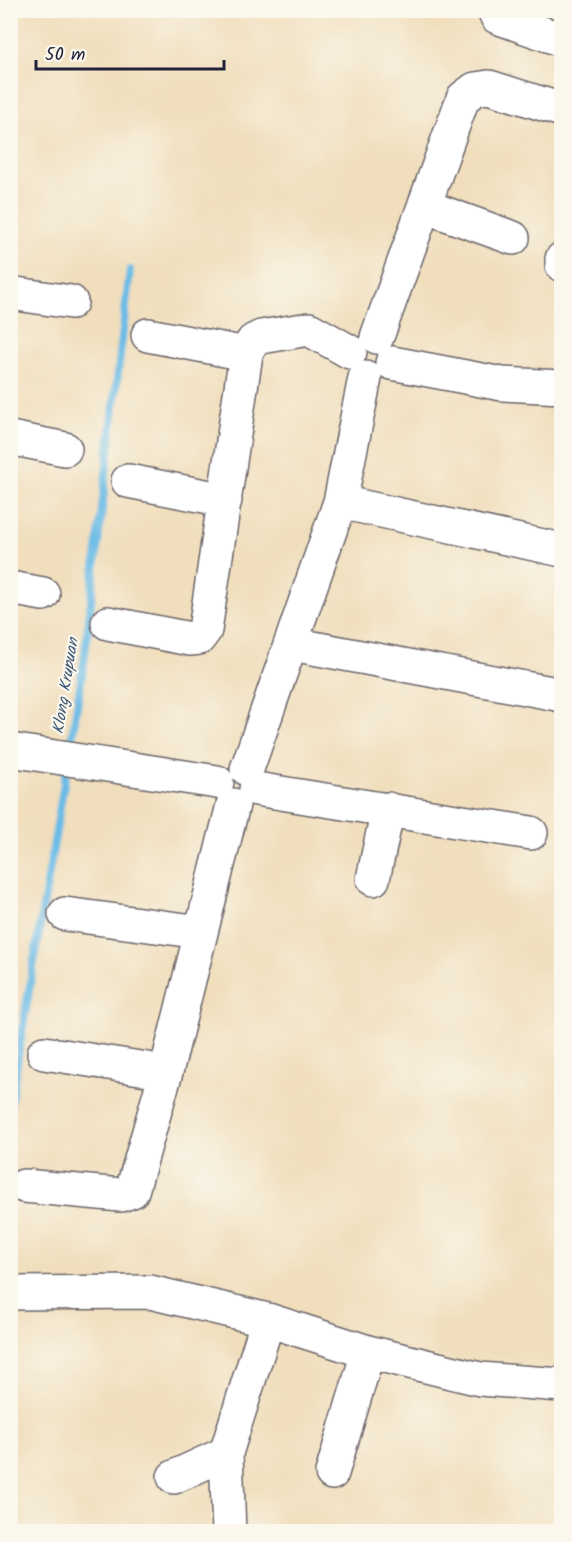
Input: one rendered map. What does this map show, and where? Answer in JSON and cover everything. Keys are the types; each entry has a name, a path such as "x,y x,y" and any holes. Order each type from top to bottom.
{"street":[{"path":"494,10 497,17 561,40"},
{"path":"24,1186 121,1194 132,1191 166,1072 238,786 292,644 339,502 371,358 463,98 475,89 489,87 561,110"},
{"path":"424,206 513,238"},
{"path":"561,259 561,265"},
{"path":"10,293 71,302"},
{"path":"108,623 190,639 199,638 206,630 246,354 253,341 261,337 309,329 371,358 502,384 561,387"},
{"path":"148,335 246,354"},
{"path":"10,438 65,449"},
{"path":"129,481 225,500"},
{"path":"339,502 561,550"},
{"path":"10,588 43,594"},
{"path":"292,644 561,695"},
{"path":"10,750 531,833"},
{"path":"373,879 388,809"},
{"path":"65,914 201,932"},
{"path":"44,1053 166,1072"},
{"path":"10,1293 150,1292 268,1320 368,1352 480,1379 561,1385"},
{"path":"229,1532 226,1453 268,1320"},
{"path":"332,1473 368,1352"},
{"path":"174,1477 226,1453"}],"waterway":[{"name":"Klong Krupuan","path":"70,750 84,662 130,270"},
{"name":"Klong Krupuan","path":"10,1104 67,765"}]}
